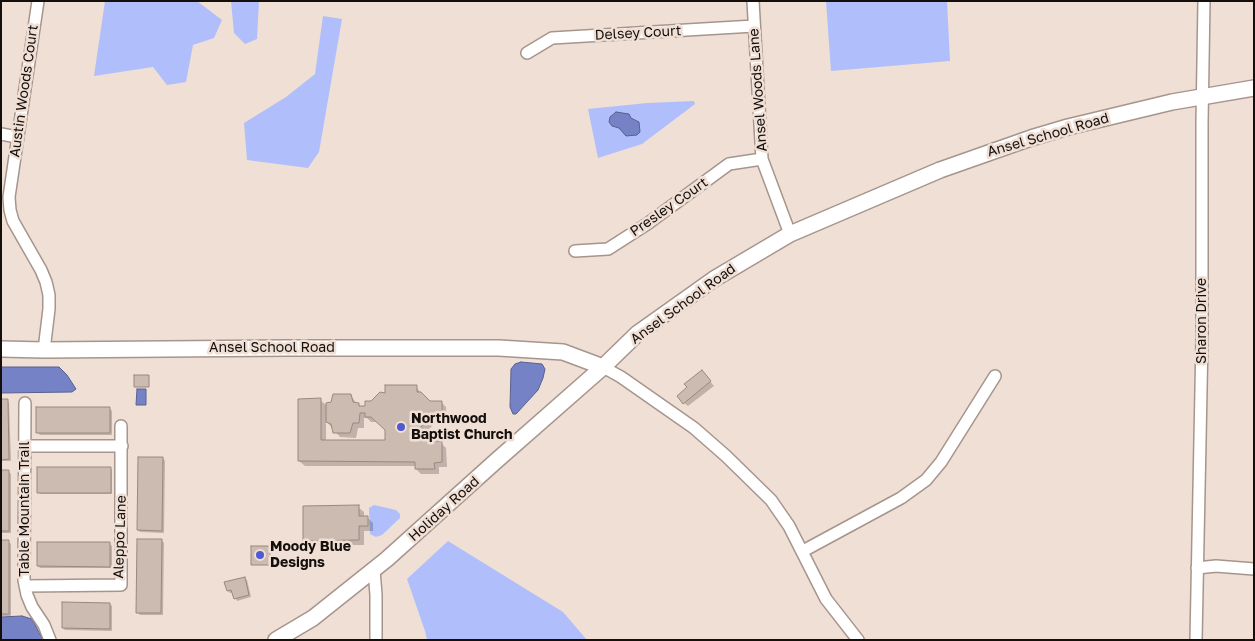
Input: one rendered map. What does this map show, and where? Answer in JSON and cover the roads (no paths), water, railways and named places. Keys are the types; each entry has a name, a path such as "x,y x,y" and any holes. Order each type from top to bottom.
{"street":[{"name":"Austin Woods Court","path":"38,1 9,197 10,210 16,226 41,270 49,295 44,350"},
{"name":"Ansel Woods Lane","path":"753,1 762,159 790,234"},
{"name":"Sharon Drive","path":"1196,640 1202,338 1204,1"},
{"name":"Delsey Court","path":"527,53 552,38 754,26"},
{"name":"Ansel School Road","path":"1,349 499,348 562,352 603,367 638,333 714,279 790,234 940,170 998,149 1068,127 1203,96 1254,88"},
{"path":"1,134 17,137"},
{"name":"Presley Court","path":"575,251 608,249 647,224 729,164 762,159"},
{"path":"603,367 621,377 694,428 726,456 775,505 789,526 826,599 838,617 858,640"},
{"name":"Holiday Road","path":"276,640 313,618 374,570 603,367"},
{"path":"803,552 901,498 926,480 941,462 995,376"},
{"name":"Table Mountain Trail","path":"25,402 25,586 32,607 44,624 50,640"},
{"name":"Aleppo Lane","path":"25,586 121,584 121,426"},
{"path":"25,446 122,446"},
{"path":"1197,568 1216,566 1254,569"},
{"path":"374,570 376,640"}],"place":[{"name":"Northwood Baptist Church","path":"401,427"},
{"name":"Moody Blue Designs","path":"260,555"}]}
